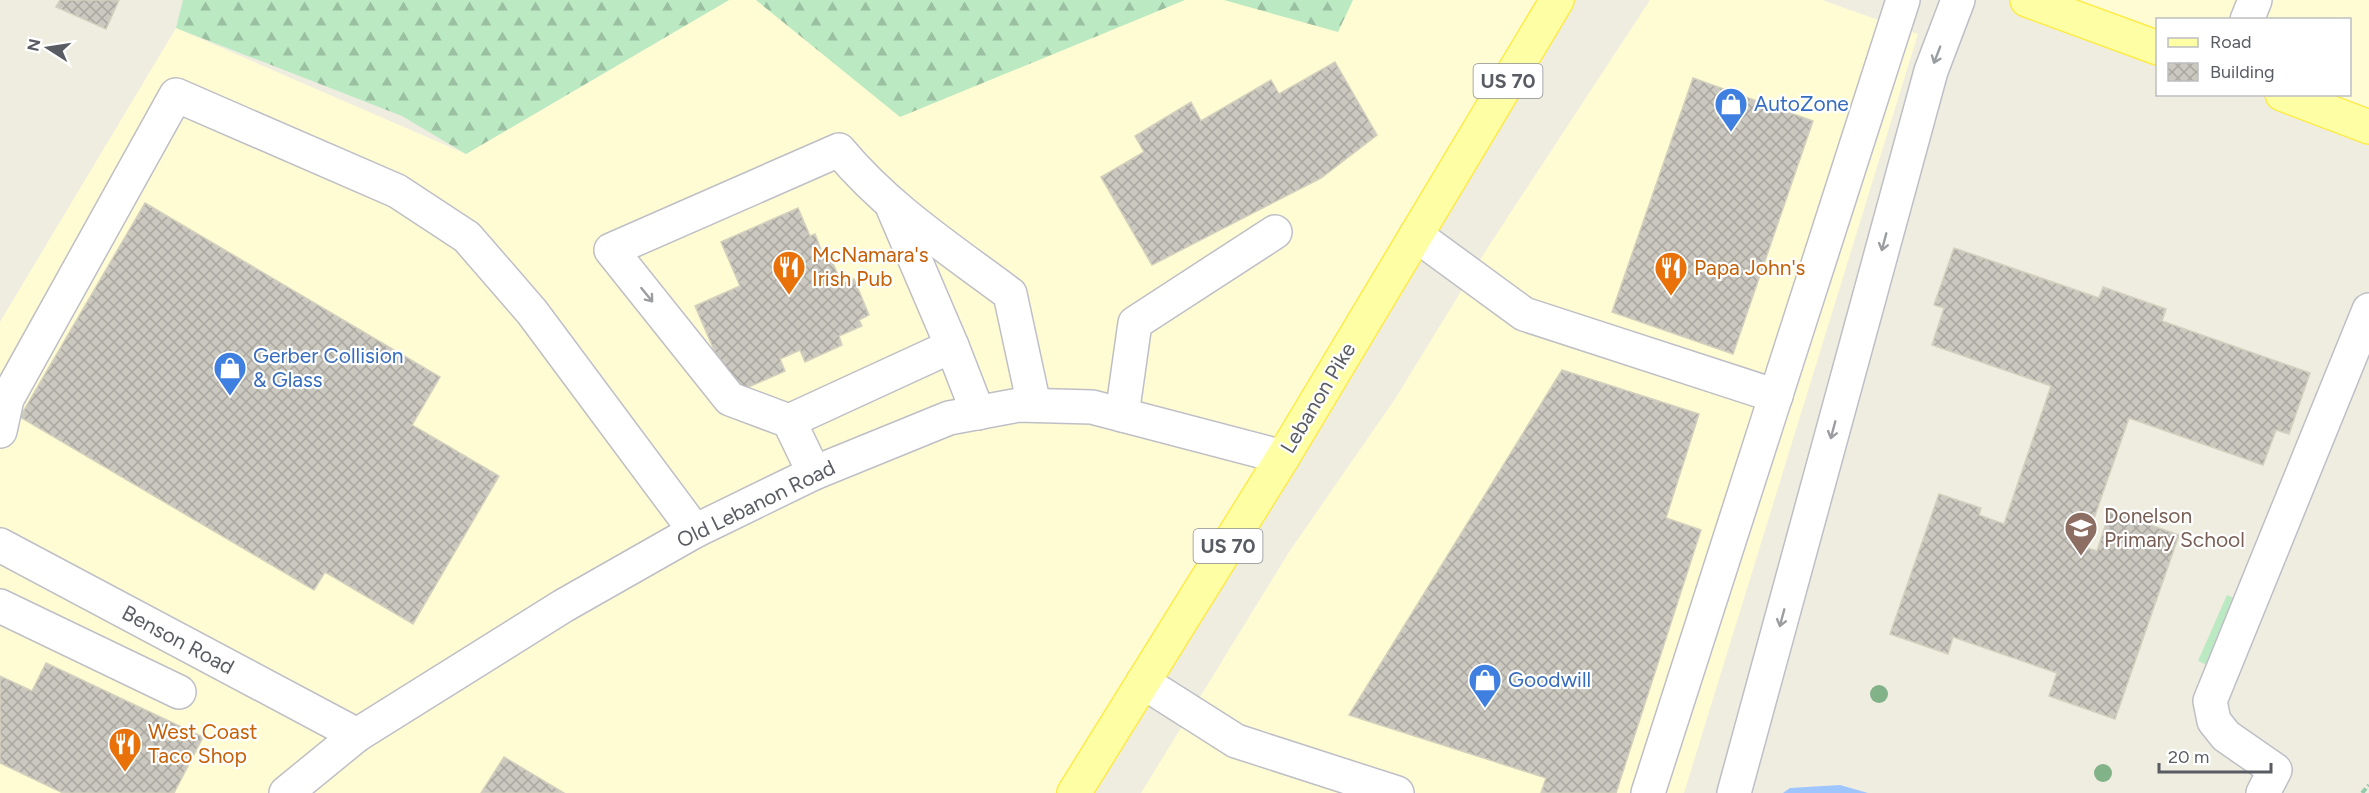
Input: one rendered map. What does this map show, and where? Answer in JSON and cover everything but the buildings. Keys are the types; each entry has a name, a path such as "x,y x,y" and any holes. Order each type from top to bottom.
{"main road":[{"name":"Lebanon Pike","path":"1074,793 1283,457 1557,0"},
{"path":"2041,2 2156,48"},
{"path":"2287,96 2369,127"}],"street":[{"path":"1648,793 1904,0"},
{"path":"1734,793 1931,71 1958,0"},
{"path":"2248,18 2254,0"},
{"path":"0,431 6,399 176,95 397,191 466,237 532,312 695,531"},
{"path":"814,473 789,421 730,399 611,250 839,150 863,179 892,206 1010,294 1034,405"},
{"path":"892,206 978,412"},
{"path":"1122,415 1135,323 1275,232"},
{"path":"1416,235 1524,314 1776,396"},
{"path":"2263,793 2275,770 2226,736 2214,721 2210,700 2369,310"},
{"path":"789,421 952,346"},
{"name":"Old Lebanon Road","path":"286,793 357,735 563,606 695,531 814,473 949,418 1019,405 1092,407 1283,457"},
{"name":"Benson Road","path":"0,545 357,735"},
{"path":"0,606 179,692"},
{"path":"1143,682 1236,741 1398,793"}],"path":[{"path":"2362,793 2369,784"}],"shaded area":[{"path":"729,0 1557,0 1074,793 0,793 0,322 176,28 466,154"},
{"path":"1650,0 1822,0 1918,34 1684,793 1141,793 1289,552 1395,399 1490,244"},
{"path":"2027,0 2369,0 2369,127 2285,96 2351,96 2351,18 2156,18 2156,48"}],"green space":[{"path":"183,0 729,0 466,154 402,116 176,28"},
{"path":"756,0 1185,0 900,117"},
{"path":"1224,0 1353,0 1338,32"},
{"path":"2227,595 2265,611 2237,678 2198,661"}],"water":[{"path":"1840,785 1868,793 1783,793 1790,788"}],"place":[{"name":"AutoZone","path":"1731,133"},
{"name":"McNamara's Irish Pub","path":"789,296"},
{"name":"Papa John's","path":"1671,297"},
{"name":"Gerber Collision & Glass","path":"230,397"},
{"name":"Donelson Primary School","path":"2081,557"},
{"name":"Goodwill","path":"1485,709"},
{"name":"West Coast Taco Shop","path":"125,773"}]}
